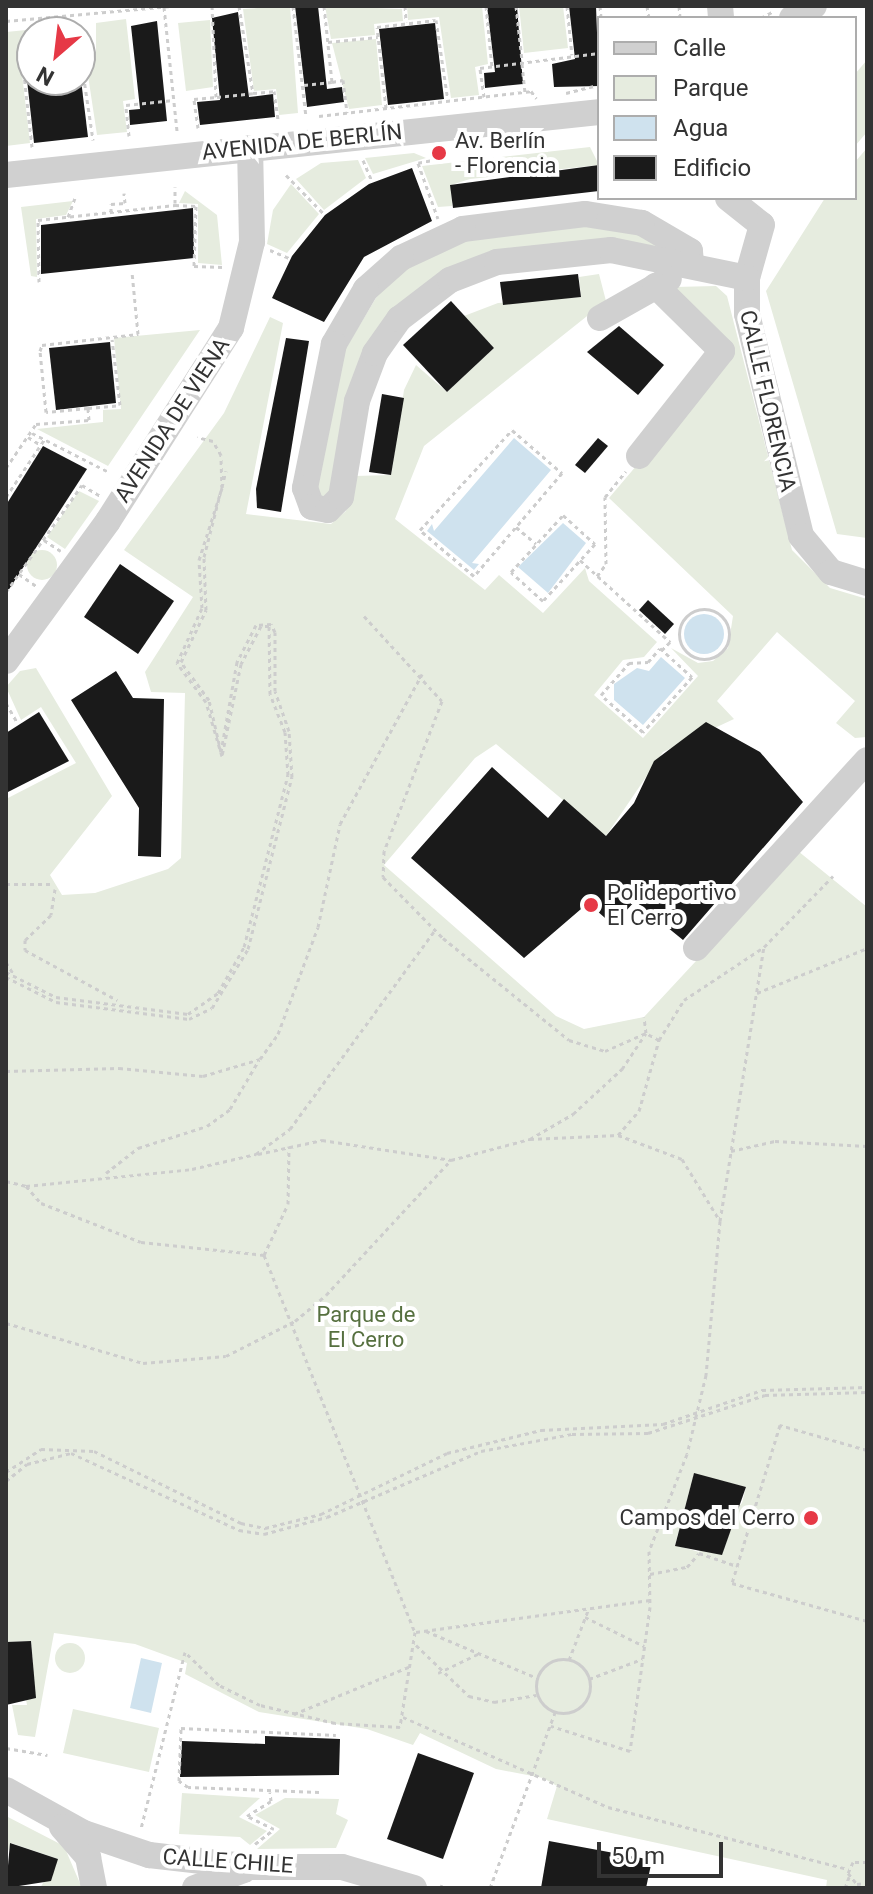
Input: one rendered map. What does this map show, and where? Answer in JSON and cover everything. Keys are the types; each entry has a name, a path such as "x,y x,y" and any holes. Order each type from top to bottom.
{"street":[{"path":"796,16 814,6"},
{"path":"565,107 597,133"},
{"name":"AVENIDA DE BERLÍN","path":"6,175 250,148 565,107 597,112"},
{"name":"AVENIDA DE VIENA","path":"6,661 108,521 231,328 253,229 250,148"},
{"name":"CALLE FLORENCIA","path":"731,200 762,225 747,278 747,314 801,536 831,572 867,583"},
{"path":"691,263 675,240 608,214 434,237 366,289 334,344 306,498 319,511 336,505 368,366 399,319 450,280 497,262 611,250 691,263 747,278"},
{"path":"600,318 691,263"},
{"path":"639,456 722,351 656,286"},
{"path":"696,948 867,760"},
{"name":"CALLE CHILE","path":"6,1790 53,1818 149,1855 250,1858 342,1867 414,1888"},
{"path":"53,1818 84,1850 94,1888"},
{"path":"195,1888 250,1858"}],"path":[{"path":"65,16 171,6"},
{"path":"212,6 216,97"},
{"path":"239,6 253,93"},
{"path":"293,6 306,117"},
{"path":"324,6 332,82"},
{"path":"405,6 407,24"},
{"path":"486,6 492,67"},
{"path":"516,6 525,92"},
{"path":"567,6 572,55"},
{"path":"164,7 177,131"},
{"path":"386,108 377,27 436,20 448,101"},
{"path":"328,42 378,37"},
{"path":"484,97 480,68 597,53"},
{"path":"302,85 343,80 347,113"},
{"path":"565,107 597,86"},
{"path":"198,128 194,99 253,93 274,91 278,120"},
{"path":"319,116 525,92 546,97"},
{"path":"26,96 32,147"},
{"path":"86,96 93,140"},
{"path":"129,136 126,105 174,100"},
{"path":"362,156 371,179"},
{"path":"438,159 418,163 441,227"},
{"path":"286,175 324,214"},
{"path":"175,187 175,205"},
{"path":"111,212 111,204 125,203 124,193"},
{"path":"68,217 75,198"},
{"path":"39,282 38,220 175,205 196,206 194,266 223,267"},
{"path":"263,247 289,258"},
{"path":"112,338 120,405 46,412 42,345 138,334 132,272"},
{"path":"6,468 36,424 89,420 88,408"},
{"path":"512,430 562,473 516,527 474,576 420,530 512,430"},
{"path":"31,432 107,471"},
{"path":"28,437 41,445"},
{"path":"6,974 56,997 120,1002 188,1014 218,993 244,947 288,775 285,732 270,694 269,626 261,626 241,664 222,756 206,702 177,663 202,608 199,560 222,488 221,455 213,441 197,437"},
{"path":"6,497 44,439"},
{"path":"597,576 606,564 605,497 639,456"},
{"path":"6,974 56,1002 189,1019 212,1008 248,949 292,777 289,731 275,691 275,632 271,624 256,625 237,662 221,752 209,700 181,662 206,610 204,557 226,471"},
{"path":"6,592 82,485 104,498"},
{"path":"595,544 543,601 511,572 563,515 595,544 605,544"},
{"path":"516,527 536,544"},
{"path":"44,540 65,554"},
{"path":"580,560 670,642"},
{"path":"19,574 40,589"},
{"path":"662,650 692,677 643,732 601,695 629,663 648,662 662,650 691,612 707,609 722,616 729,638 722,652 700,659 685,650 679,631"},
{"path":"364,616 438,692 442,716 380,865 399,898 435,930 590,1051 646,1033 659,1040"},
{"path":"106,1173 138,1148 207,1126 230,1109 278,1034 318,927 340,824 422,674"},
{"path":"6,703 17,722"},
{"path":"618,1135 639,1111 659,1040 684,1000 764,947 833,876"},
{"path":"6,884 50,884"},
{"path":"55,889 51,915 25,940 25,950 120,1002"},
{"path":"256,1154 300,1117 435,930"},
{"path":"551,1726 625,1755 650,1600 649,1551 706,1375 720,1221 764,947"},
{"path":"757,993 867,948"},
{"path":"6,962 14,976"},
{"path":"530,1139 573,1114 622,1069 646,1033 644,1017"},
{"path":"6,1071 119,1068 203,1076 260,1059"},
{"path":"6,1181 26,1186 106,1173 192,1169 289,1146 352,1142 451,1160 530,1139 618,1135 682,1159 720,1221"},
{"path":"731,1151 775,1141 867,1146"},
{"path":"264,1255 288,1204 289,1146"},
{"path":"6,1323 168,1365 226,1356 295,1321 451,1160"},
{"path":"26,1186 41,1203 141,1242 264,1255"},
{"path":"141,1831 185,1652 240,1698 294,1714 400,1727 403,1717 416,1645 415,1632 361,1496 328,1428 295,1321 264,1255"},
{"path":"6,1472 41,1449 94,1451 241,1523 265,1528 361,1496 477,1445 571,1426 641,1428 762,1390 867,1390"},
{"path":"6,1481 44,1456 71,1453 239,1530 264,1534 363,1502 481,1451 572,1434 648,1433 765,1395 867,1390"},
{"path":"867,1450 780,1425 732,1583 867,1621"},
{"path":"649,1574 687,1567 699,1553 737,1566"},
{"path":"415,1632 650,1600"},
{"path":"569,1660 589,1608"},
{"path":"585,1617 644,1646"},
{"path":"423,1629 537,1678"},
{"path":"416,1645 438,1673 482,1700 537,1695"},
{"path":"438,1673 480,1653"},
{"path":"589,1680 642,1659"},
{"path":"555,1712 537,1695 537,1678 546,1664 569,1660"},
{"path":"569,1660 589,1680"},
{"path":"294,1714 411,1666"},
{"path":"555,1712 581,1705 589,1680"},
{"path":"490,1888 555,1712"},
{"path":"403,1717 533,1769 608,1807 848,1869 867,1862"},
{"path":"319,1792 270,1791 179,1781 181,1728 336,1735"},
{"path":"6,1748 47,1755"},
{"path":"250,1858 274,1829 247,1816 271,1801 270,1791"},
{"path":"845,1888 848,1869"},
{"path":"849,1877 867,1885"}],"green space":[{"path":"290,6 298,113 279,115 276,89 254,91 243,9"},
{"path":"325,6 402,9 403,21 374,24 375,35 331,39"},
{"path":"407,6 482,6 488,64 475,67 479,95 451,98 439,17 408,20"},
{"path":"519,6 563,6 568,48 524,53"},
{"path":"126,19 135,99 123,101 127,132 97,135 91,96 96,96 96,23"},
{"path":"210,20 213,87 186,91 178,23"},
{"path":"16,31 16,96 25,96 30,143 6,146 6,32"},
{"path":"376,39 382,105 349,109 332,43"},
{"path":"867,60 867,132 857,144 857,72"},
{"path":"590,147 597,161 597,165 470,179 451,185 452,206 438,207 422,166"},
{"path":"867,148 867,538 837,534 766,291 824,200 857,200 857,160"},
{"path":"414,153 426,158 373,174 365,158"},
{"path":"358,160 366,178 324,210 296,179 321,163"},
{"path":"291,184 319,214 287,253 267,244 273,210"},
{"path":"185,191 217,215 222,265 198,263 198,204 179,203"},
{"path":"73,201 66,215 36,219 37,277 31,276 21,207"},
{"path":"595,220 674,247 552,248 401,307 335,489 322,499 313,488 335,366 388,278 452,240"},
{"name":"Parque de El Cerro","path":"599,274 606,301 424,446 395,519 485,590 499,575 543,613 585,568 589,581 657,642 644,657 623,660 594,695 643,738 698,676 671,648 698,663 713,661 728,648 733,616 609,498 726,360 674,287 716,286 727,296 792,550 830,588 867,599 867,737 855,738 836,723 855,701 777,632 717,701 734,719 663,752 606,836 496,744 475,758 384,865 556,1016 584,1029 644,1017 798,851 867,907 867,1888 826,1888 827,1880 547,1819 557,1786 543,1778 496,1769 420,1733 413,1745 367,1729 259,1712 185,1674 187,1663 135,1644 54,1633 35,1737 18,1735 12,1705 27,1705 20,1665 33,1663 31,1641 6,1642 6,799 76,763 41,707 21,720 6,687 20,671 36,668 112,796 50,875 62,895 95,893 168,869 181,858 185,693 151,692 145,672 193,597 124,550 224,413 270,317 283,323 246,514 331,524 346,511 355,476 391,475 404,390 416,365 447,392 494,348 464,316 498,303 581,297 579,277","holes":["694,1474 746,1487 742,1503 699,1552 675,1545"]},
{"path":"200,330 108,466 37,429 103,422 103,410 121,409 114,338"},
{"path":"79,491 99,501 65,549 47,537"},
{"path":"42,550 53,554 57,565 53,576 42,580 31,576 27,565 31,554"},
{"path":"70,1643 80,1648 85,1658 80,1668 70,1673 60,1668 55,1658 60,1648"},
{"path":"73,1709 159,1728 149,1772 63,1753"},
{"path":"182,1793 260,1798 239,1817 267,1831 250,1845 240,1837 179,1834"},
{"path":"285,1798 339,1799 336,1814 348,1820 336,1848 257,1849 280,1829 255,1815"},
{"path":"6,1816 64,1846 82,1888 40,1888 58,1859 11,1843 6,1857"}],"water":[{"path":"514,438 551,470 472,563 479,564 474,570 427,531 432,524 434,531"},
{"path":"563,523 586,543 548,593 518,567"},
{"path":"704,614 718,620 724,634 718,648 704,654 690,648 684,634 690,620"},
{"path":"661,657 685,678 643,725 614,700 614,684 637,668 649,671"},
{"path":"141,1658 162,1663 151,1713 130,1708"}],"building":[{"path":"295,6 318,6 327,89 342,87 344,102 307,107"},
{"path":"487,6 517,6 523,84 485,88 484,73 495,72"},
{"path":"569,6 596,6 597,86 554,87 552,64 575,59"},
{"path":"238,12 249,97 273,94 275,117 200,125 197,102 220,100 212,18"},
{"path":"157,21 167,121 130,125 129,110 140,109 131,26"},
{"path":"435,23 444,99 388,105 379,29"},
{"path":"29,96 83,96 88,137 34,143"},
{"path":"597,165 597,191 453,208 450,185"},
{"path":"412,168 432,221 364,257 324,322 272,298 292,256 325,215 369,184"},
{"path":"193,208 194,258 41,274 41,225"},
{"path":"578,274 581,297 503,305 500,282"},
{"path":"451,301 494,348 447,392 403,345"},
{"path":"619,326 664,365 638,395 587,352"},
{"path":"286,338 309,341 281,512 257,508 256,489"},
{"path":"110,342 116,403 56,410 49,348"},
{"path":"382,394 404,398 391,475 369,472"},
{"path":"598,438 608,446 585,473 575,465"},
{"path":"43,446 87,469 6,594 6,505"},
{"path":"120,564 174,601 138,654 84,617"},
{"path":"648,600 674,624 665,634 639,610"},
{"path":"116,671 133,698 164,699 161,857 138,856 139,808 71,700"},
{"path":"39,712 69,761 6,793 6,733"},
{"path":"706,722 760,752 803,802 683,940 635,901 613,925 588,903 524,958 411,858 492,767 548,818 564,799 606,836 634,803 654,761"},
{"path":"694,1473 746,1487 722,1555 675,1546"},
{"path":"31,1641 36,1698 6,1705 6,1642"},
{"path":"265,1736 340,1739 339,1775 180,1777 182,1741 265,1744"},
{"path":"418,1753 474,1773 443,1859 387,1839"},
{"path":"549,1841 652,1860 646,1888 541,1888"},
{"path":"10,1843 58,1859 51,1881 6,1888"}],"place":[{"name":"Av. Berlín - Florencia","path":"439,153"},
{"name":"Polideportivo El Cerro","path":"591,905"},
{"name":"Campos del Cerro","path":"811,1518"}]}
